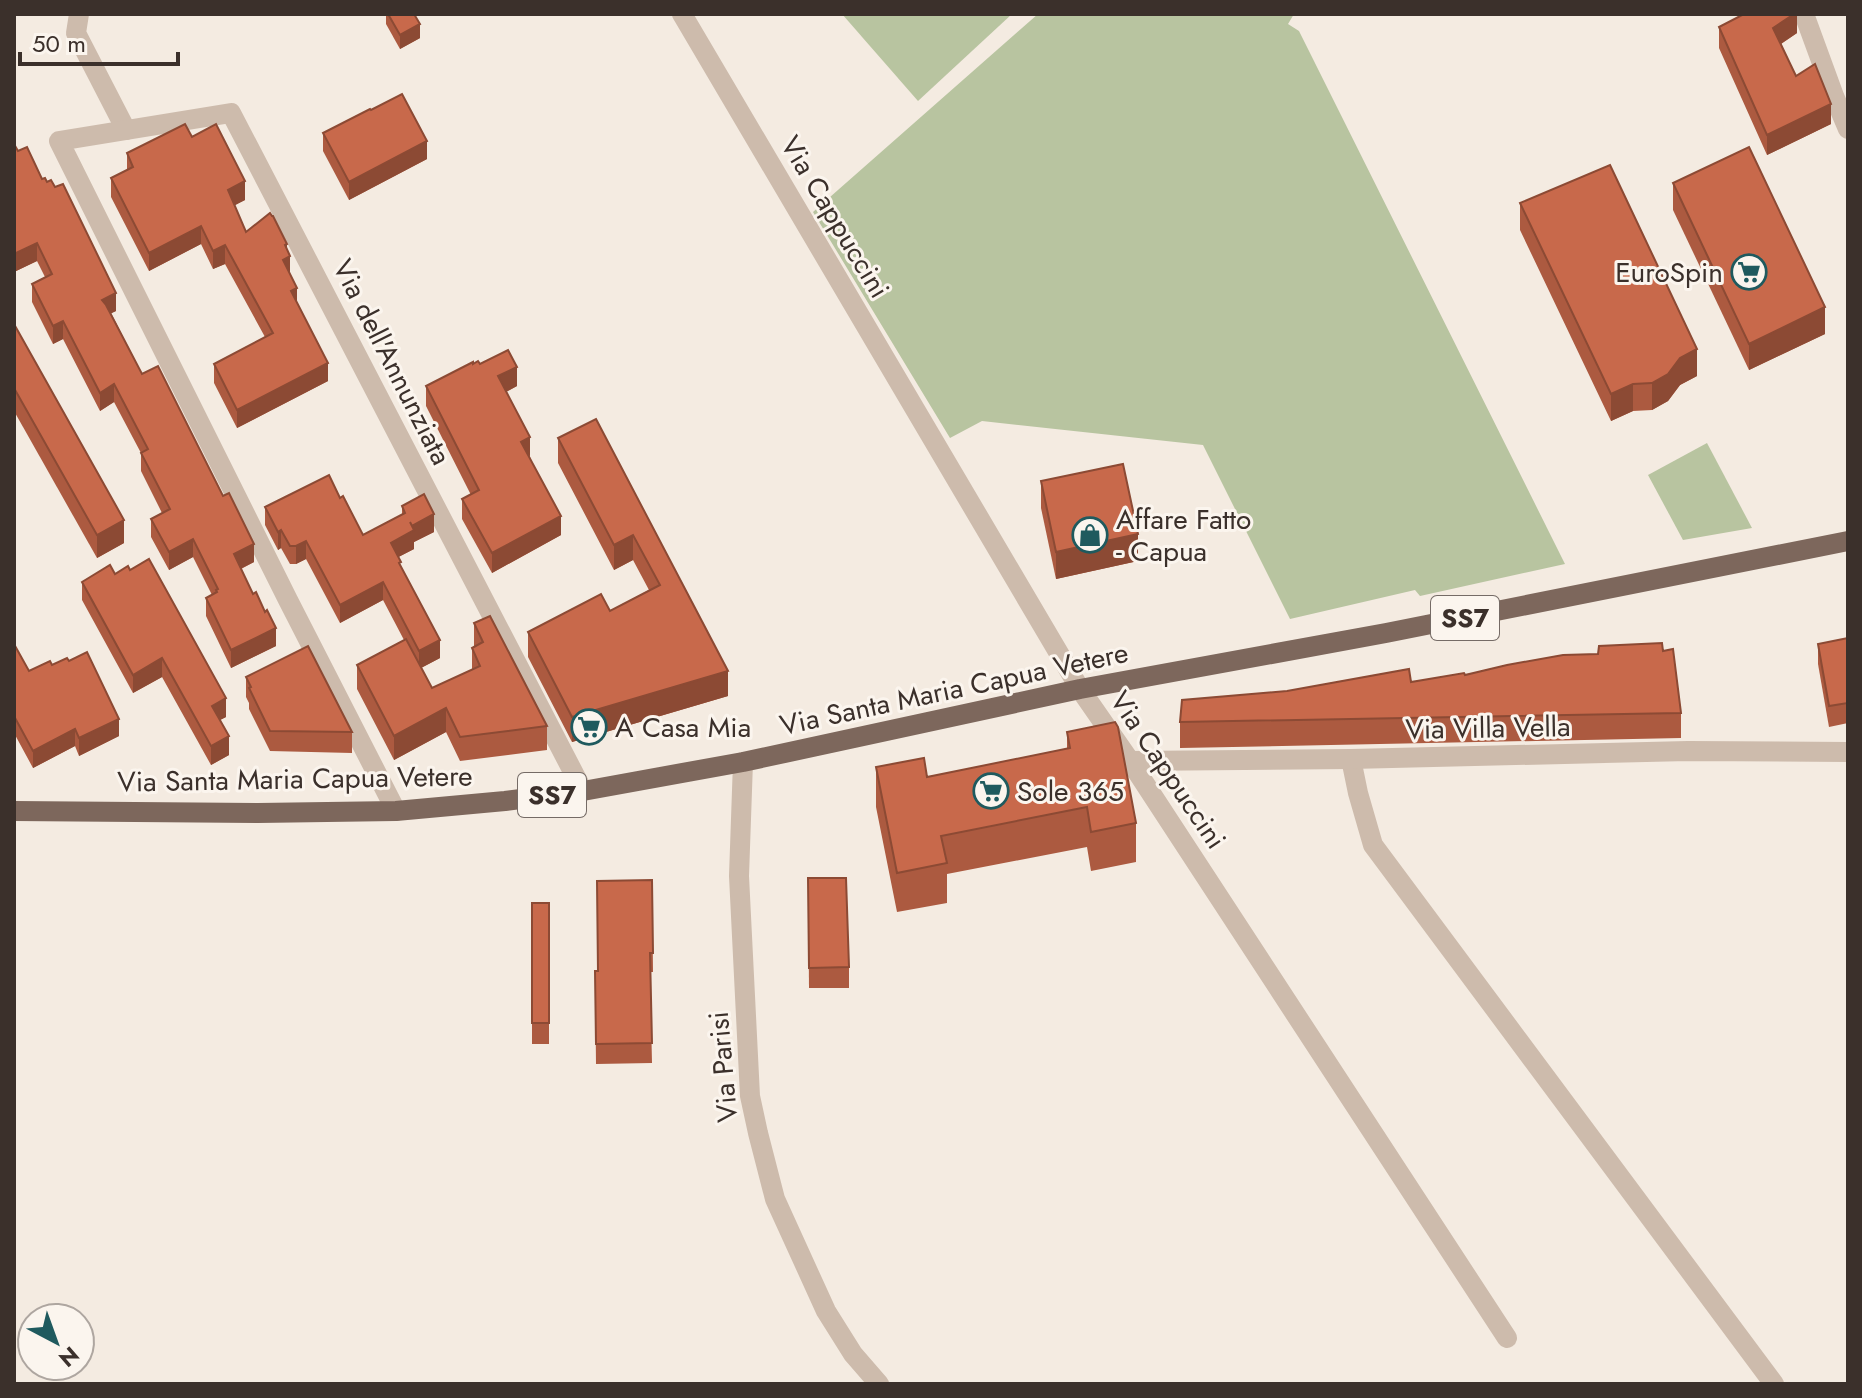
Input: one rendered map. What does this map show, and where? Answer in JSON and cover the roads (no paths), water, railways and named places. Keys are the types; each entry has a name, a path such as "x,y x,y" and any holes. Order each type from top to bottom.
{"main road":[{"name":"Via Santa Maria Capua Vetere","path":"14,811 396,811 583,791 743,762 1080,689 1386,633 1848,541"}],"street":[{"path":"59,14 77,23 126,130"},
{"name":"Via Cappuccini","path":"682,14 1080,689 1507,1338"},
{"path":"1804,14 1848,129"},
{"name":"Via dell'Annunziata","path":"396,811 59,141 231,113 583,791"},
{"name":"Via Villa Vella","path":"1130,761 1688,751 1848,752"},
{"path":"1351,759 1373,845 1774,1384"},
{"name":"Via Parisi","path":"743,762 740,892 750,1096 758,1133 775,1199 826,1311 853,1354 879,1384"}],"place":[{"name":"EuroSpin","path":"1749,272"},
{"name":"Affare Fatto - Capua","path":"1090,535"},
{"name":"A Casa Mia","path":"589,727"},
{"name":"Sole 365","path":"991,791"}]}
